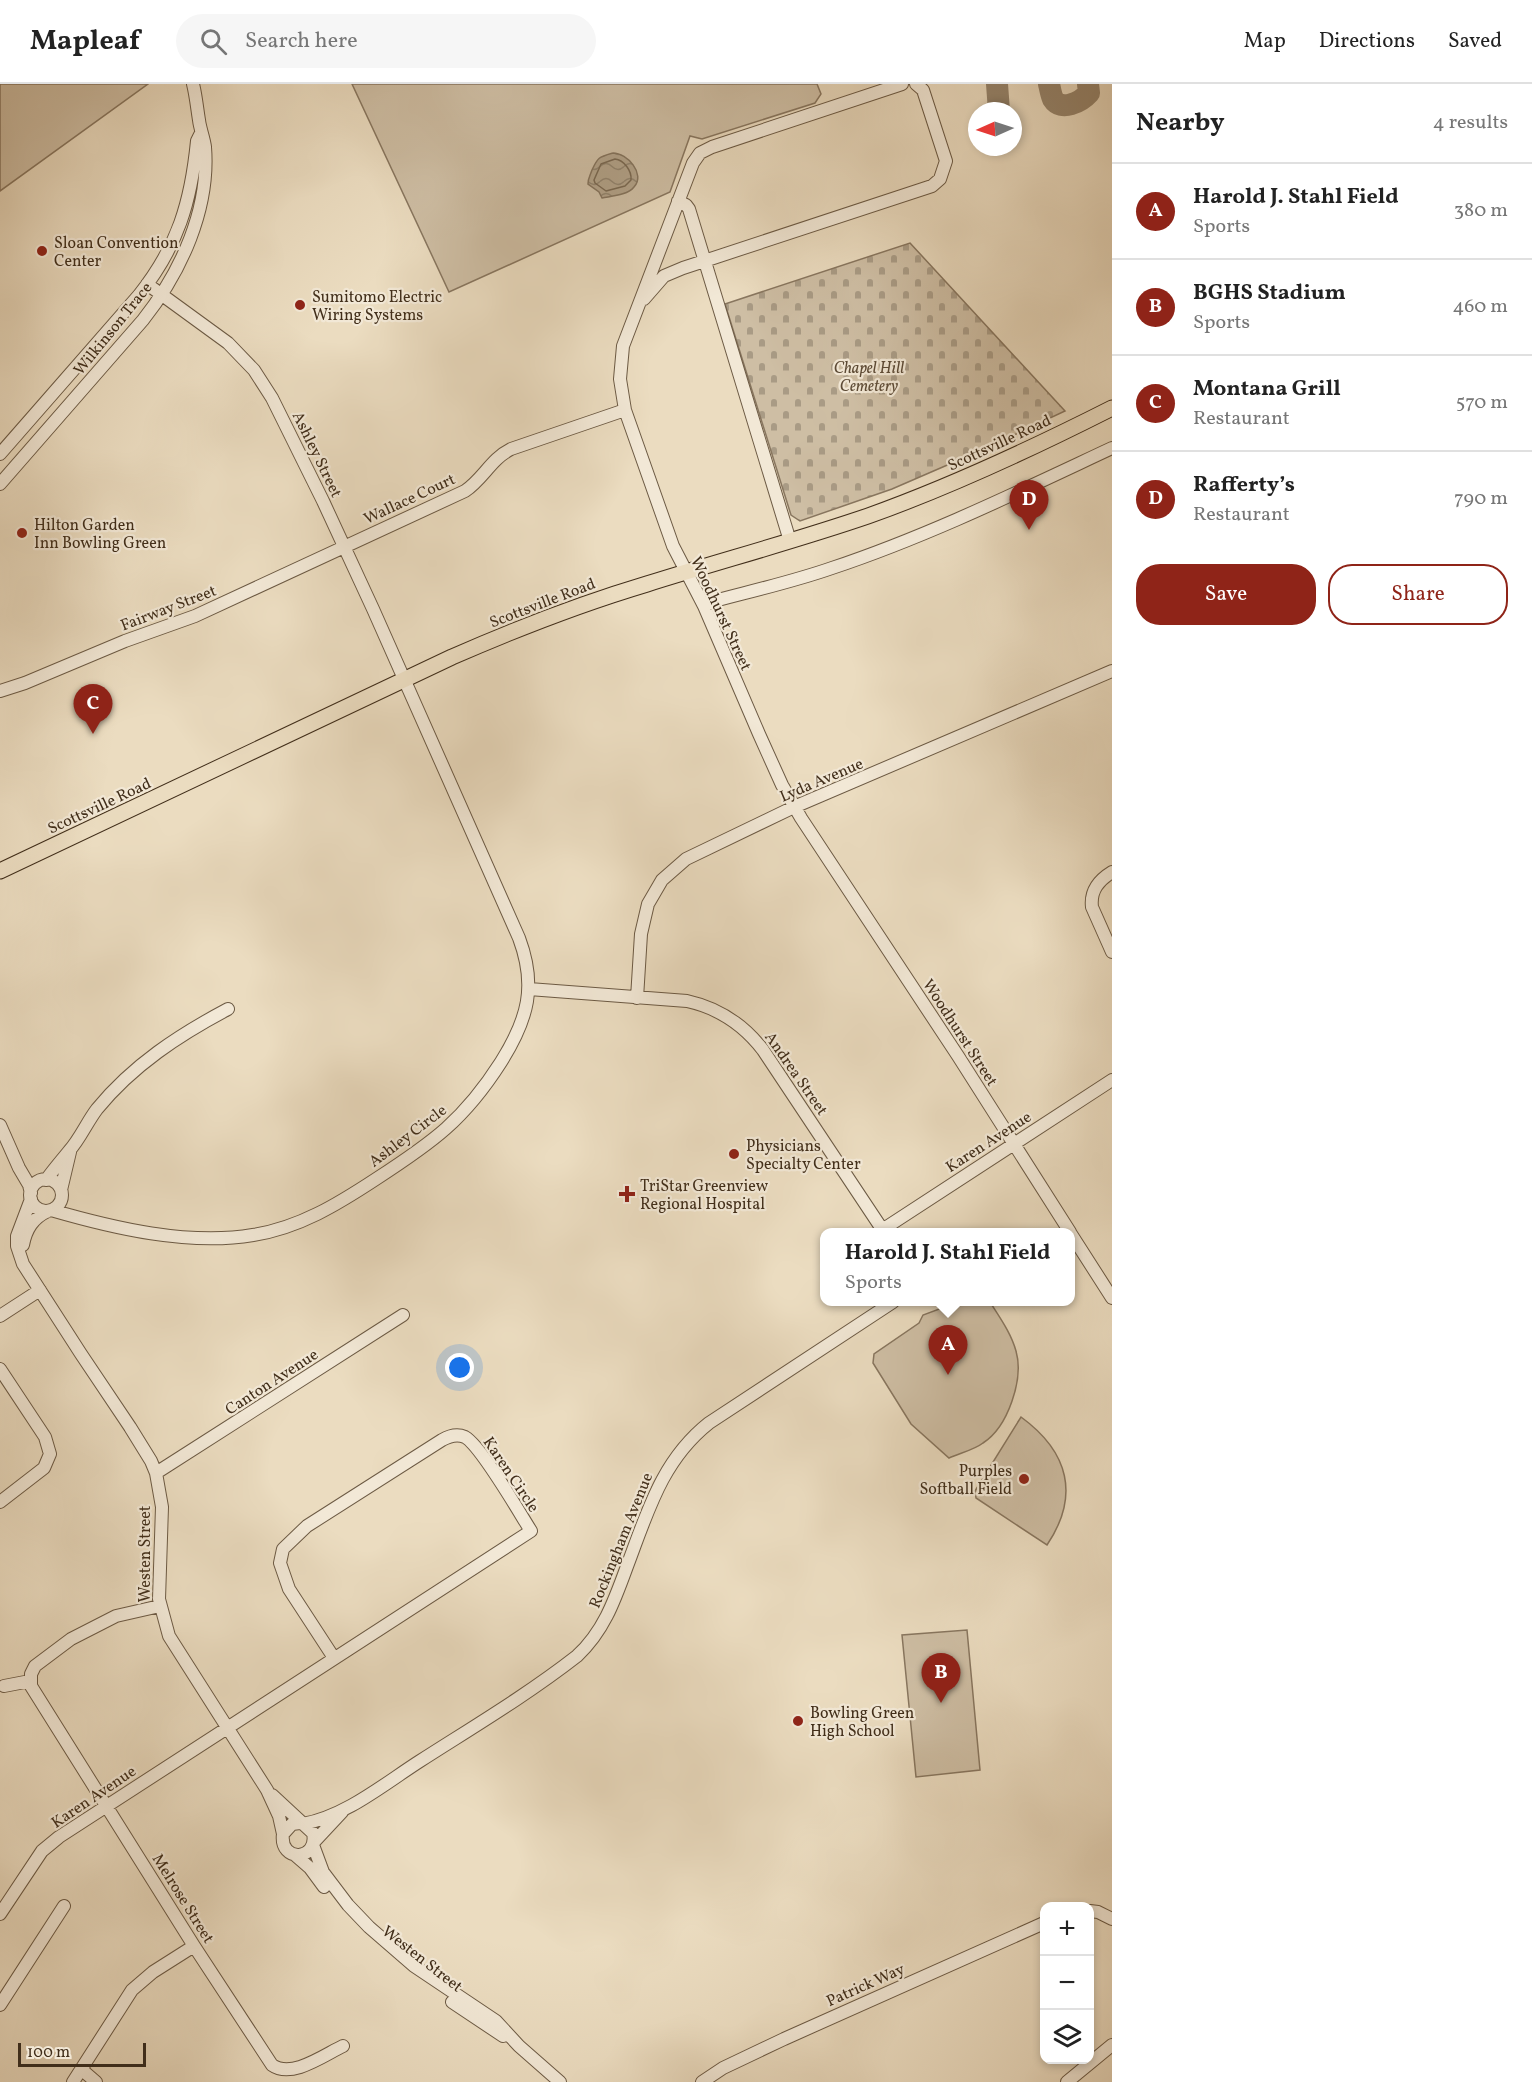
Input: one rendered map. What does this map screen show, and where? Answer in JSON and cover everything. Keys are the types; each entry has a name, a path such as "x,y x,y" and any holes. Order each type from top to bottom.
{"main road":[{"name":"Scottsville Road","path":"0,871 404,680 538,621 685,572 861,518 999,462 1112,408"}],"street":[{"name":"Wilkinson Trace","path":"0,484 116,353 162,295 182,260 199,209 205,164 205,145 193,84"},
{"name":"Woodhurst Street","path":"902,84 704,150 693,163 623,346 620,389 625,410 673,546 704,606 759,734 794,807 1068,1228"},
{"path":"635,312 651,289 664,276 932,186 940,179 946,161 923,90 916,84"},
{"name":"Wilkinson Trace","path":"0,454 147,284 166,257 184,215 191,187 197,141 201,133"},
{"path":"678,201 689,209 790,541"},
{"name":"Ashley Street","path":"147,284 218,335 254,370 288,428 344,545 404,680"},
{"name":"Wallace Court","path":"344,545 465,491 479,480 500,454 625,410"},
{"path":"704,606 718,600 831,569 884,549 966,516 1112,448"},
{"name":"Fairway Street","path":"0,691 37,679 124,641 195,616 344,545"},
{"name":"Lyda Avenue","path":"637,998 642,924 648,904 662,880 676,866 697,853 794,807 1112,671"},
{"name":"Ashley Circle","path":"50,1211 126,1228 226,1239 281,1229 325,1210 404,1161 459,1118 486,1085 519,1030 527,1008 529,989 527,962 519,938 404,680"},
{"path":"1112,872 1099,881 1091,899 1092,907 1112,952"},
{"name":"Andrea Street","path":"529,989 698,1004 729,1017 763,1050 881,1228"},
{"path":"31,1196 34,1186 45,1180 56,1169 97,1109 132,1072 191,1028 228,1009"},
{"name":"Karen Avenue","path":"888,1228 1112,1080"},
{"path":"0,1125 29,1185 36,1207 50,1211"},
{"path":"20,1255 28,1228 40,1215 59,1204 70,1151"},
{"path":"14,1155 45,1180 55,1182 86,1219"},
{"name":"Westen Street","path":"31,1196 17,1236 20,1255 39,1290 130,1427 156,1473 162,1507 158,1582 160,1606 169,1636 225,1728 267,1790 279,1816 283,1834"},
{"name":"Woodhurst Street","path":"1075,1239 1112,1298"},
{"path":"0,1316 39,1290"},
{"name":"Rockingham Avenue","path":"302,1824 345,1809 508,1704 577,1656 589,1645 604,1623 658,1488 670,1464 687,1442 709,1423 887,1306"},
{"name":"Canton Avenue","path":"156,1473 403,1315"},
{"path":"0,1369 40,1428 49,1446 50,1454 47,1465 38,1474 0,1502"},
{"name":"Karen Circle","path":"225,1728 334,1658 531,1531 476,1446 462,1436 445,1438 307,1526 283,1549 280,1563 290,1588 334,1658"},
{"path":"4,1686 30,1681 32,1670 42,1659 80,1633 116,1616 160,1606"},
{"name":"Melrose Street","path":"30,1681 42,1706 267,2058 279,2069 286,2070 302,2066 343,2046"},
{"name":"Karen Avenue","path":"0,1914 42,1851 59,1837 225,1728"},
{"name":"Westen Street","path":"267,1790 302,1824"},
{"name":"Rockingham Avenue","path":"313,1844 345,1809"},
{"path":"292,1824 302,1824 313,1833 313,1844 306,1853 295,1855 283,1845 283,1834 292,1824"},
{"name":"Westen Street","path":"313,1844 323,1872 348,1905 369,1927 414,1966 496,2021 519,2046 559,2082"},
{"name":"Westen Street","path":"295,1855 310,1868 354,1922 379,1947 431,1987 519,2046"},
{"path":"0,2005 64,1906"},
{"path":"1094,1912 1112,1918"},
{"name":"Patrick Way","path":"702,2082 723,2068 783,2039 1040,1925"},
{"path":"73,2082 132,1990 153,1972 194,1946"},
{"path":"1067,2082 1112,2045"},
{"path":"81,2069 96,2082"}],"green space":[{"path":"0,84 148,84 0,191"},
{"path":"352,84 817,84 821,94 815,103 702,139 690,136 670,192 449,292"},
{"name":"Chapel Hill Cemetery","path":"910,243 1065,411 892,489 800,521 791,515 725,304"},
{"path":"947,1306 992,1306 1014,1344 1018,1362 1016,1388 1000,1426 983,1443 949,1458 911,1424 873,1363 874,1354 919,1323 923,1315"},
{"name":"Purples Softball Field","path":"1021,1417 1050,1445 1059,1460 1064,1476 1066,1492 1064,1509 1047,1545 976,1498 975,1491"},
{"path":"967,1630 980,1770 916,1777 902,1635"}],"water":[{"path":"613,153 629,160 638,176 637,182 628,192 602,198 599,192 588,184 588,180 598,160"}],"taxiway":[{"path":"997,84 998,102"},
{"path":"1049,84 1053,99 1061,105 1076,102 1089,93 1088,84"}],"place":[{"name":"Sloan Convention Center","path":"42,251"},
{"name":"Sumitomo Electric Wiring Systems","path":"300,305"},
{"name":"Rafferty’s","path":"1029,530"},
{"name":"Hilton Garden Inn Bowling Green","path":"22,533"},
{"name":"Montana Grill","path":"93,734"},
{"name":"Physicians Specialty Center","path":"734,1154"},
{"name":"TriStar Greenview Regional Hospital","path":"627,1194"},
{"name":"Harold J. Stahl Field","path":"948,1375"},
{"name":"Purples Softball Field","path":"1024,1479"},
{"name":"BGHS Stadium","path":"941,1703"},
{"name":"Bowling Green High School","path":"798,1721"}]}
